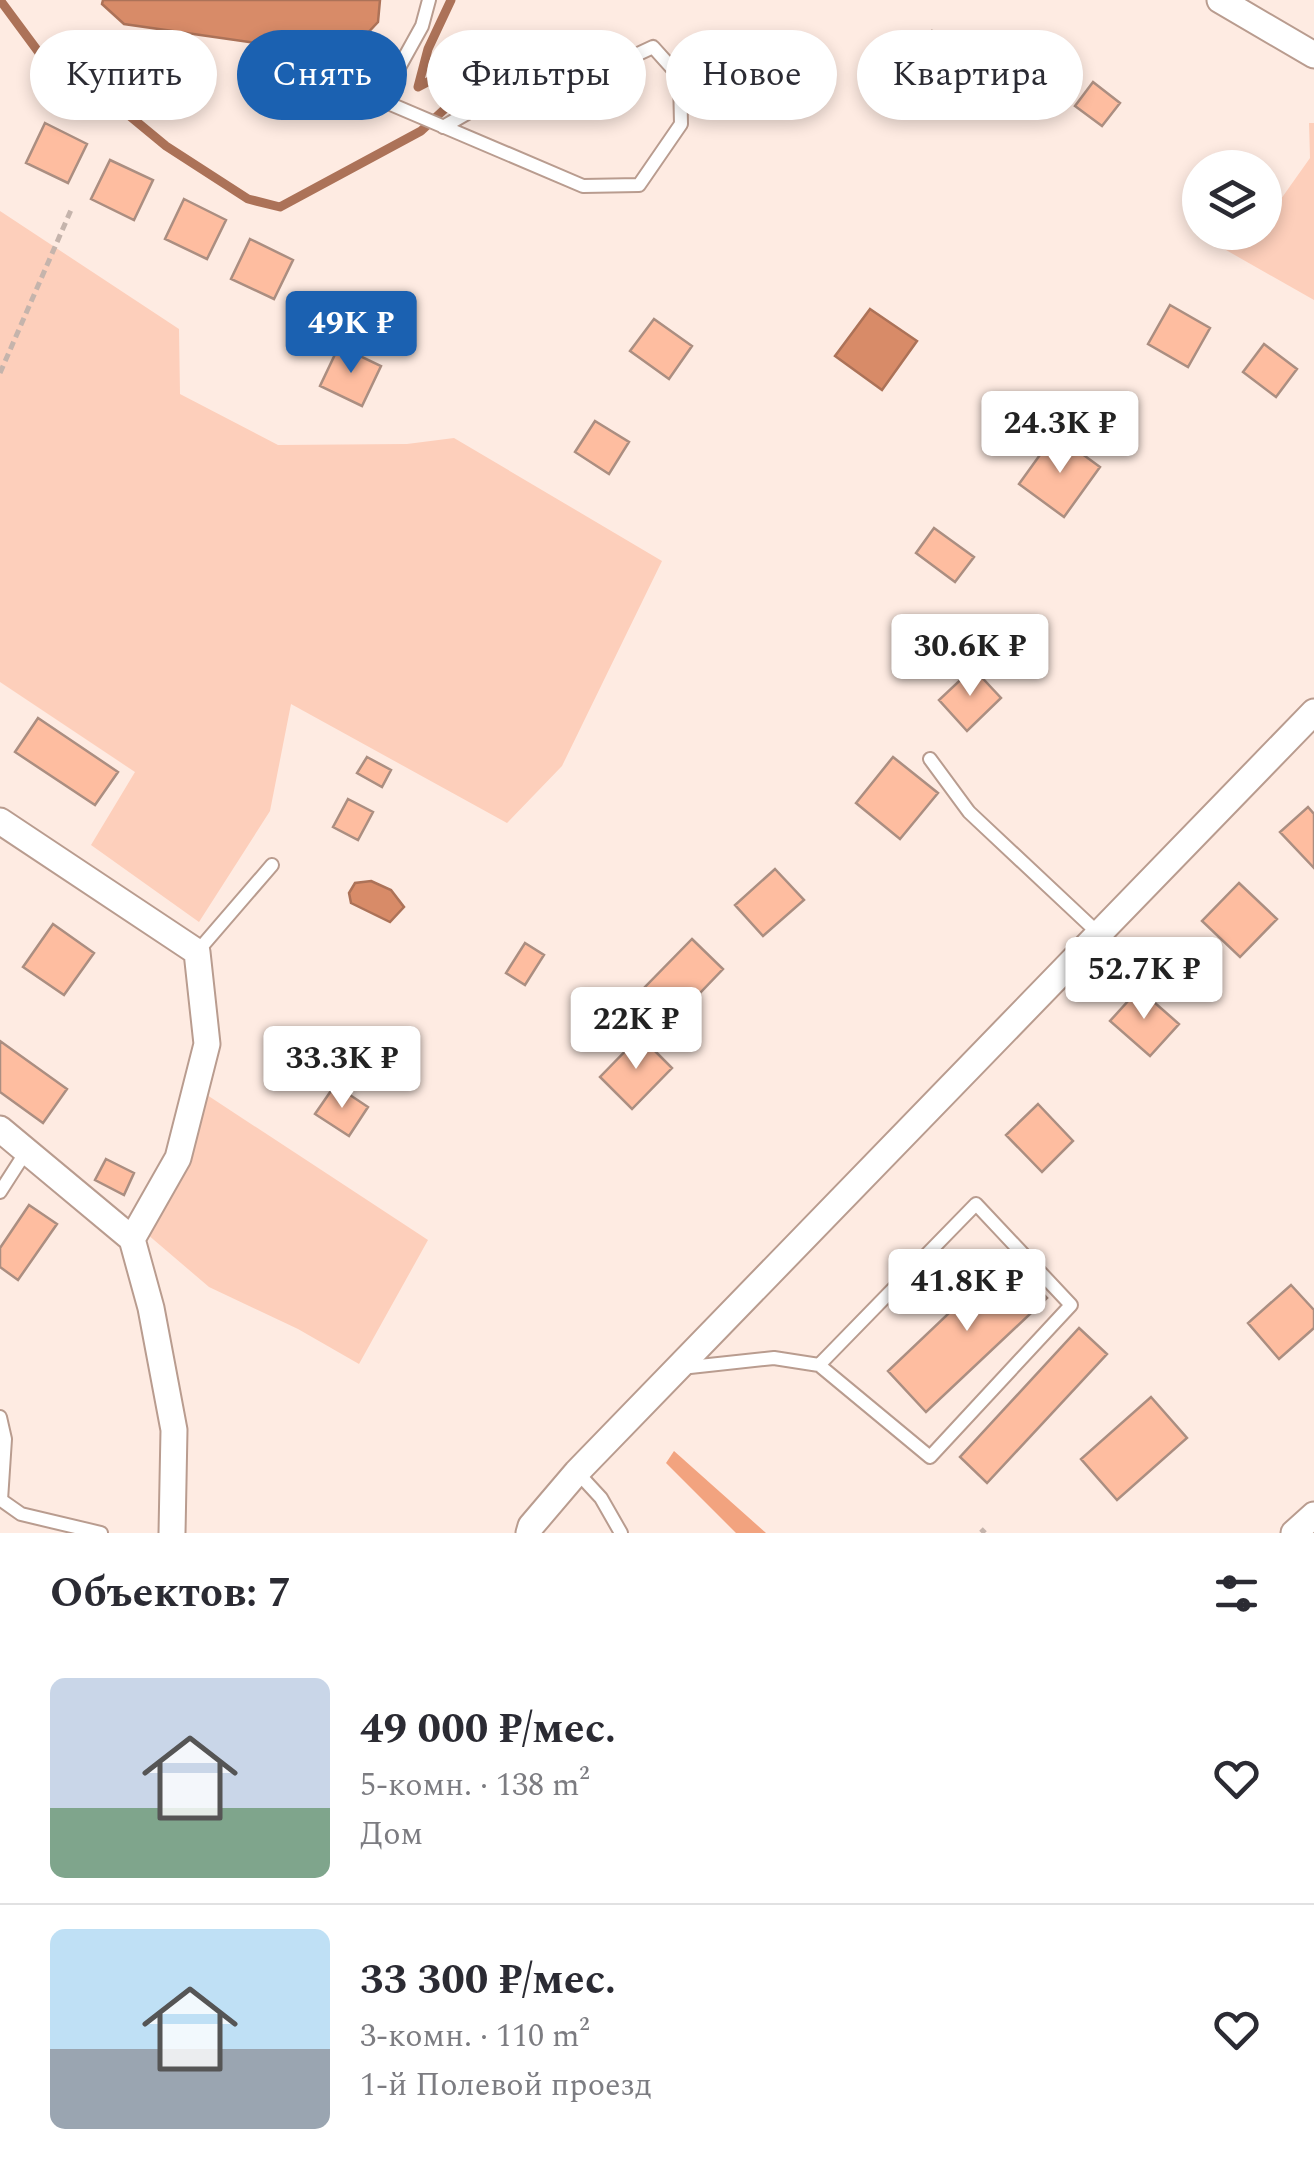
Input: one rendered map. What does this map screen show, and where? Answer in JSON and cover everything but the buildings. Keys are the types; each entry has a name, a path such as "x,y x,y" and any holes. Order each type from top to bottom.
{"street":[{"path":"1220,0 1314,55"},
{"path":"529,1533 577,1472 1314,712"},
{"path":"0,821 197,952 206,1044 178,1158 132,1239"},
{"path":"0,1129 132,1239 151,1308 174,1430 172,1533"},
{"path":"1294,1533 1314,1516"}],"lane":[{"path":"429,0 422,26 382,100 443,127 583,186 639,185 681,124 680,77 653,47 578,82 490,100 443,127"},
{"path":"930,759 969,812 1098,932"},
{"path":"197,952 272,865"},
{"path":"0,1192 27,1150"},
{"path":"679,1368 774,1358 819,1365 930,1458 1070,1305 976,1204 819,1365"},
{"path":"0,1418 5,1439 1,1500 21,1514 102,1533"},
{"path":"577,1472 601,1498 621,1533"}],"path":[{"path":"0,374 71,210"}],"shaded area":[{"path":"103,0 380,0 378,22 370,30 237,30 237,40 217,37 217,30 166,30 124,24 102,4"},
{"path":"1309,123 1314,123 1314,300 1226,250 1282,250 1282,198 1310,158"},
{"path":"0,211 179,329 180,394 278,445 407,444 454,438 662,561 562,766 507,823 291,704 270,811 199,922 91,845 135,772 0,682"},
{"path":"870,309 917,341 882,390 835,356"},
{"path":"371,881 391,890 404,907 390,922 351,903 349,893 355,883"},
{"path":"204,1093 428,1240 359,1364 298,1329 209,1287 147,1234"},
{"path":"674,1451 766,1533 736,1533 666,1463"}],"waterway":[{"path":"0,0 40,54 91,84 166,146 248,199 280,207 421,131 475,81 439,76 418,87 428,49 451,0"}]}
